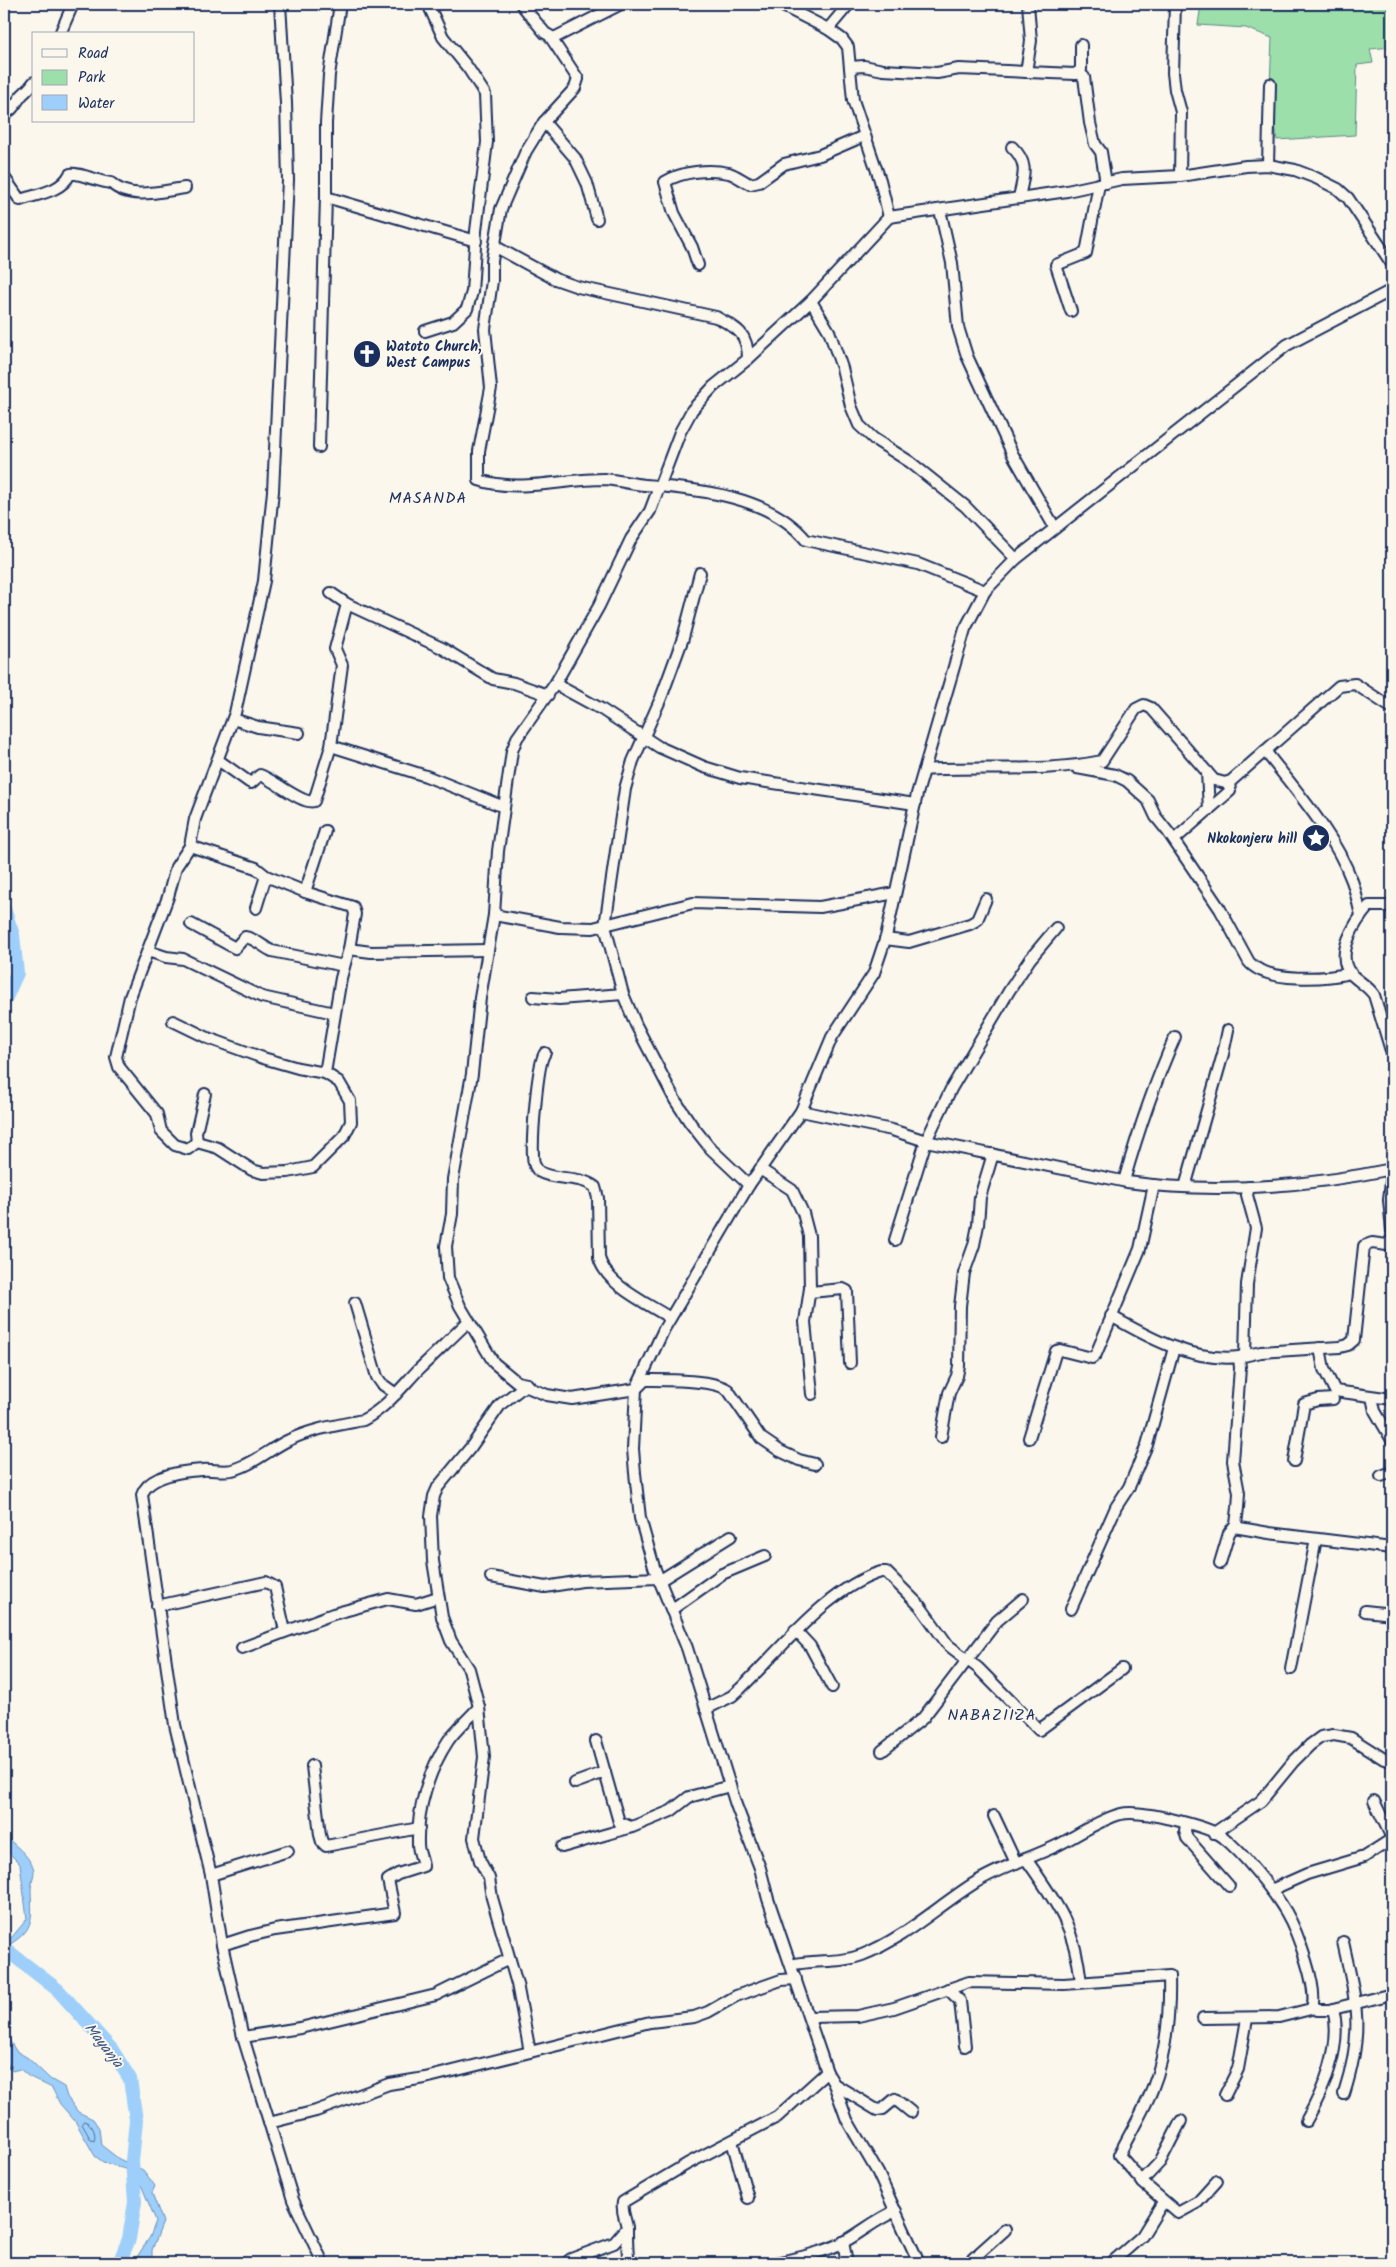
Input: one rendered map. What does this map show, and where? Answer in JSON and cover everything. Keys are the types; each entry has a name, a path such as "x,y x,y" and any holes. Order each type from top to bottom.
{"street":[{"path":"61,32 73,4"},
{"path":"197,1142 188,1149 174,1145 161,1131 157,1114 147,1104 117,1062 117,1053 130,997 148,951 176,867 190,846 195,820 233,719 255,628 271,522 288,180 280,4"},
{"path":"319,447 326,196 326,123 329,75 340,4"},
{"path":"425,331 453,322 467,309 472,292 487,142 485,94 468,68 443,37 428,4"},
{"path":"520,4 551,38 578,79 576,88 544,122 526,151 501,209 496,247 492,261 492,281 485,329 492,388 478,451 479,480 513,485 604,479 661,485 738,499 772,514 798,530 806,540 918,564 985,591"},
{"path":"551,38 606,7 621,4"},
{"path":"779,4 828,29 842,39 848,47 853,100 880,180 889,217"},
{"path":"828,29 849,4"},
{"path":"1026,72 1031,41 1028,4"},
{"path":"1175,4 1173,73 1181,112 1180,176"},
{"path":"1078,73 1081,70 1081,45"},
{"path":"850,67 864,66 883,70 928,73 945,73 959,70 1078,73 1084,77 1090,123 1095,144 1101,152 1102,184 1086,253 1056,265 1072,311"},
{"path":"1268,165 1270,84"},
{"path":"4,114 15,107 32,85"},
{"path":"544,122 575,158 587,183 597,219"},
{"path":"698,265 692,247 674,213 665,182 673,177 708,171 730,173 750,184 759,182 784,164 820,155 864,136"},
{"path":"1012,147 1022,156 1024,170 1019,197"},
{"path":"815,1464 798,1460 761,1438 728,1390 723,1386 684,1380 645,1380 636,1389 572,1399 532,1389 528,1384 518,1382 494,1363 450,1287 446,1246 452,1214 457,1154 472,1074 480,998 494,915 498,851 512,751 518,738 555,684 599,606 615,569 650,511 680,432 692,410 713,387 748,359 811,301 889,217 1067,191 1141,177 1180,176 1216,169 1268,165 1301,172 1338,189 1353,205 1376,243 1392,264"},
{"path":"4,177 20,200 56,189 67,180 70,174 75,172 99,182 111,183 119,191 132,193 185,188"},
{"path":"326,196 476,241"},
{"path":"940,210 952,263 958,327 967,356 1012,455 1055,528"},
{"path":"496,247 555,279 578,287 716,317 732,325 745,338 748,359"},
{"path":"919,2263 878,2173 847,2120 834,2084 827,2072 768,1899 760,1868 730,1786 687,1648 658,1580 639,1510 633,1449 636,1389 641,1375 670,1318 749,1185 802,1111 832,1038 872,978 885,939 924,770 965,629 985,591 1016,559 1287,346 1392,290"},
{"path":"811,301 829,331 842,368 851,406 859,425 874,439 910,462 965,506 1016,559"},
{"path":"700,573 683,638 661,698 630,770 624,794 605,926 623,994 661,1073 690,1124 710,1148 749,1185"},
{"path":"331,593 347,604 442,648 492,679 514,683 548,695"},
{"path":"218,760 249,782 260,775 309,803 314,801 331,746 342,665 335,649 347,604"},
{"path":"555,684 601,708 644,738 679,756 740,778 915,804"},
{"path":"924,770 964,767 1068,766 1102,761 1133,714 1144,705 1151,708 1207,772 1221,783 1229,782 1339,686 1355,684 1392,708"},
{"path":"233,719 258,727 299,732"},
{"path":"331,746 426,776 504,807"},
{"path":"1265,752 1331,841 1352,881 1362,914"},
{"path":"1068,766 1115,775 1127,780 1148,800 1156,817 1174,840 1220,909 1256,970 1279,975 1318,979 1351,973"},
{"path":"1207,772 1209,810"},
{"path":"1174,840 1230,790 1229,782"},
{"path":"305,892 325,832"},
{"path":"190,846 256,868 266,876 305,892 353,907 355,914 334,1013 325,1072"},
{"path":"256,908 266,876"},
{"path":"494,915 560,927 605,926 693,903 820,907 895,893"},
{"path":"885,939 909,942 970,924 977,920 986,899"},
{"path":"1392,910 1369,906 1362,914 1345,949 1345,960 1351,973 1370,988 1374,996 1392,1054"},
{"path":"191,924 235,948 246,937 249,937 263,948 272,951 344,966"},
{"path":"895,1240 926,1141 951,1089 982,1035 1030,959 1056,928"},
{"path":"349,949 371,952 488,950"},
{"path":"148,951 183,959 262,997 334,1013"},
{"path":"533,997 558,999 623,994"},
{"path":"173,1022 208,1038 263,1058 298,1068 325,1072 332,1076 345,1090 352,1110 351,1122 344,1136 313,1167 281,1173 263,1173 252,1170 218,1148 197,1142"},
{"path":"1185,1187 1223,1054 1228,1030"},
{"path":"1124,1181 1140,1127 1175,1037"},
{"path":"545,1053 540,1061 533,1155 534,1165 541,1173 586,1183 595,1187 598,1198 599,1258 602,1266 618,1284 670,1318"},
{"path":"197,1142 196,1132 205,1094"},
{"path":"802,1111 892,1130 926,1141 1124,1181 1154,1185 1249,1187 1314,1183 1392,1170 1390,1200 1392,1230"},
{"path":"941,1437 949,1393 959,1366 960,1306 964,1273 974,1245 980,1197 993,1154"},
{"path":"760,1169 792,1190 803,1213 809,1236 810,1292 805,1322 812,1394"},
{"path":"1029,1438 1056,1351 1060,1350 1094,1357 1140,1248 1154,1185"},
{"path":"1220,1563 1229,1533 1234,1527 1238,1508 1239,1493 1233,1461 1248,1284 1256,1228 1247,1195 1249,1187"},
{"path":"1111,1316 1134,1330 1174,1348 1224,1357 1343,1346 1350,1344 1354,1340 1364,1246 1372,1244 1387,1245 1392,1239"},
{"path":"810,1292 843,1289 847,1291 850,1363"},
{"path":"355,1303 377,1376 382,1384 396,1394"},
{"path":"322,2263 293,2200 243,2037 222,1945 211,1875 175,1725 143,1505 144,1488 172,1475 202,1470 233,1470 309,1431 363,1420 388,1403 469,1321"},
{"path":"1071,1610 1116,1507 1129,1487 1147,1445 1174,1348"},
{"path":"1320,1348 1324,1369 1335,1391 1392,1399"},
{"path":"528,1384 506,1399 496,1410 471,1447 438,1487 434,1496 431,1516 431,1547 438,1597 446,1628 452,1642 465,1661 479,1707 484,1757 474,1838 480,1860 489,1878 492,1898 517,1984 530,2052"},
{"path":"1372,1397 1375,1411 1392,1440"},
{"path":"1294,1462 1304,1404 1318,1400 1333,1399"},
{"path":"1381,1476 1392,1472"},
{"path":"1234,1527 1392,1548"},
{"path":"490,1577 545,1587 582,1581 658,1580 731,1536"},
{"path":"1291,1669 1316,1539"},
{"path":"671,1610 722,1574 765,1556"},
{"path":"706,1708 732,1696 772,1658 795,1630 854,1585 874,1574 886,1572 909,1594 948,1644 978,1668 1039,1730 1122,1669"},
{"path":"157,1606 266,1582 275,1587 285,1631"},
{"path":"242,1648 333,1614 388,1599 416,1604 438,1597"},
{"path":"882,1751 923,1718 997,1621 1023,1598"},
{"path":"1365,1611 1392,1614"},
{"path":"795,1630 810,1646 832,1687"},
{"path":"222,1945 275,1930 395,1913 388,1880 398,1874 423,1866 419,1854 419,1828 426,1788 435,1764 449,1739 479,1707"},
{"path":"1214,1833 1261,1801 1293,1762 1321,1736 1334,1735 1351,1738 1384,1760 1388,1760 1392,1755"},
{"path":"596,1741 619,1822 632,1827"},
{"path":"312,1766 320,1835 322,1842 326,1846 419,1828"},
{"path":"575,1783 605,1772"},
{"path":"562,1847 632,1827 672,1811 689,1797 730,1786"},
{"path":"1271,1890 1307,1874 1364,1856 1392,1839 1374,1801"},
{"path":"791,1965 804,1962 849,1959 863,1955 900,1936 974,1883 1058,1846 1122,1813 1157,1816 1186,1824 1214,1833 1227,1842 1271,1890 1289,1917 1308,1970 1315,2009 1322,2011 1333,2009 1392,1994"},
{"path":"994,1816 1021,1861 1061,1910 1075,1944 1081,1982"},
{"path":"1186,1824 1187,1838 1229,1886"},
{"path":"211,1875 288,1850"},
{"path":"1343,1942 1356,2003 1356,2048 1344,2094"},
{"path":"243,2037 300,2028 436,1995 509,1959"},
{"path":"810,2018 858,2016 899,2007 969,1982 1064,1984 1169,1976 1166,2030 1158,2071 1152,2090 1120,2155 1142,2181 1163,2202 1178,2213 1198,2202 1217,2181"},
{"path":"269,2123 316,2111 389,2084 425,2078 650,2022 694,2017 708,2012 736,1996 781,1980 796,1979"},
{"path":"948,1989 960,2001 965,2046"},
{"path":"1203,2018 1247,2019 1286,2016 1311,2009 1314,2006"},
{"path":"1306,2122 1324,2087 1336,2029 1333,2009"},
{"path":"1225,2095 1238,2070 1247,2019"},
{"path":"629,2263 626,2242 627,2227 621,2212 623,2202 777,2118 827,2072"},
{"path":"834,2084 877,2110 883,2109 895,2099 911,2112"},
{"path":"1142,2181 1160,2162 1181,2121"},
{"path":"732,2141 748,2198"},
{"path":"1111,2263 1142,2236 1163,2202"},
{"path":"775,2263 811,2255 843,2242 877,2219 896,2211"},
{"path":"566,2263 571,2259 614,2243 627,2227"},
{"path":"968,2263 1005,2230"},
{"path":"843,2242 847,2263"}],"green space":[{"path":"1201,4 1392,4 1392,47 1370,49 1373,63 1357,65 1355,135 1277,140 1270,84 1272,38 1246,28 1198,25"}],"water":[{"path":"4,1835 27,1857 34,1872 31,1887 32,1910 30,1924 21,1936 4,1948 4,1941 12,1937 27,1919 20,1864 4,1848"},
{"path":"6,2021 10,2028 8,2038 16,2051 28,2058 50,2079 64,2087 67,2097 78,2112 93,2119 99,2128 101,2145 119,2159 143,2170 155,2186 152,2193 163,2222 152,2250 152,2263 133,2263 150,2237 156,2221 142,2187 131,2171 103,2162 95,2156 75,2121 60,2104 52,2088 28,2076 20,2069 12,2071 4,2058 4,2022"}],"waterway":[{"name":"Mayanja","path":"4,909 13,935 17,973 4,1002"},
{"name":"Mayanja","path":"4,1948 58,1990 112,2050 130,2079 136,2120 132,2161 135,2202 129,2239 119,2263"},
{"path":"4,2070 11,2066"},
{"path":"4,2249 7,2251 4,2254"},
{"path":"4,2257 10,2263"}],"place":[{"name":"Watoto Church, West Campus","path":"367,354"},
{"name":"Nkokonjeru hill","path":"1316,838"}],"district":[{"name":"MASANDA","path":"428,497"},
{"name":"NABAZIIZA","path":"992,1714"}]}
